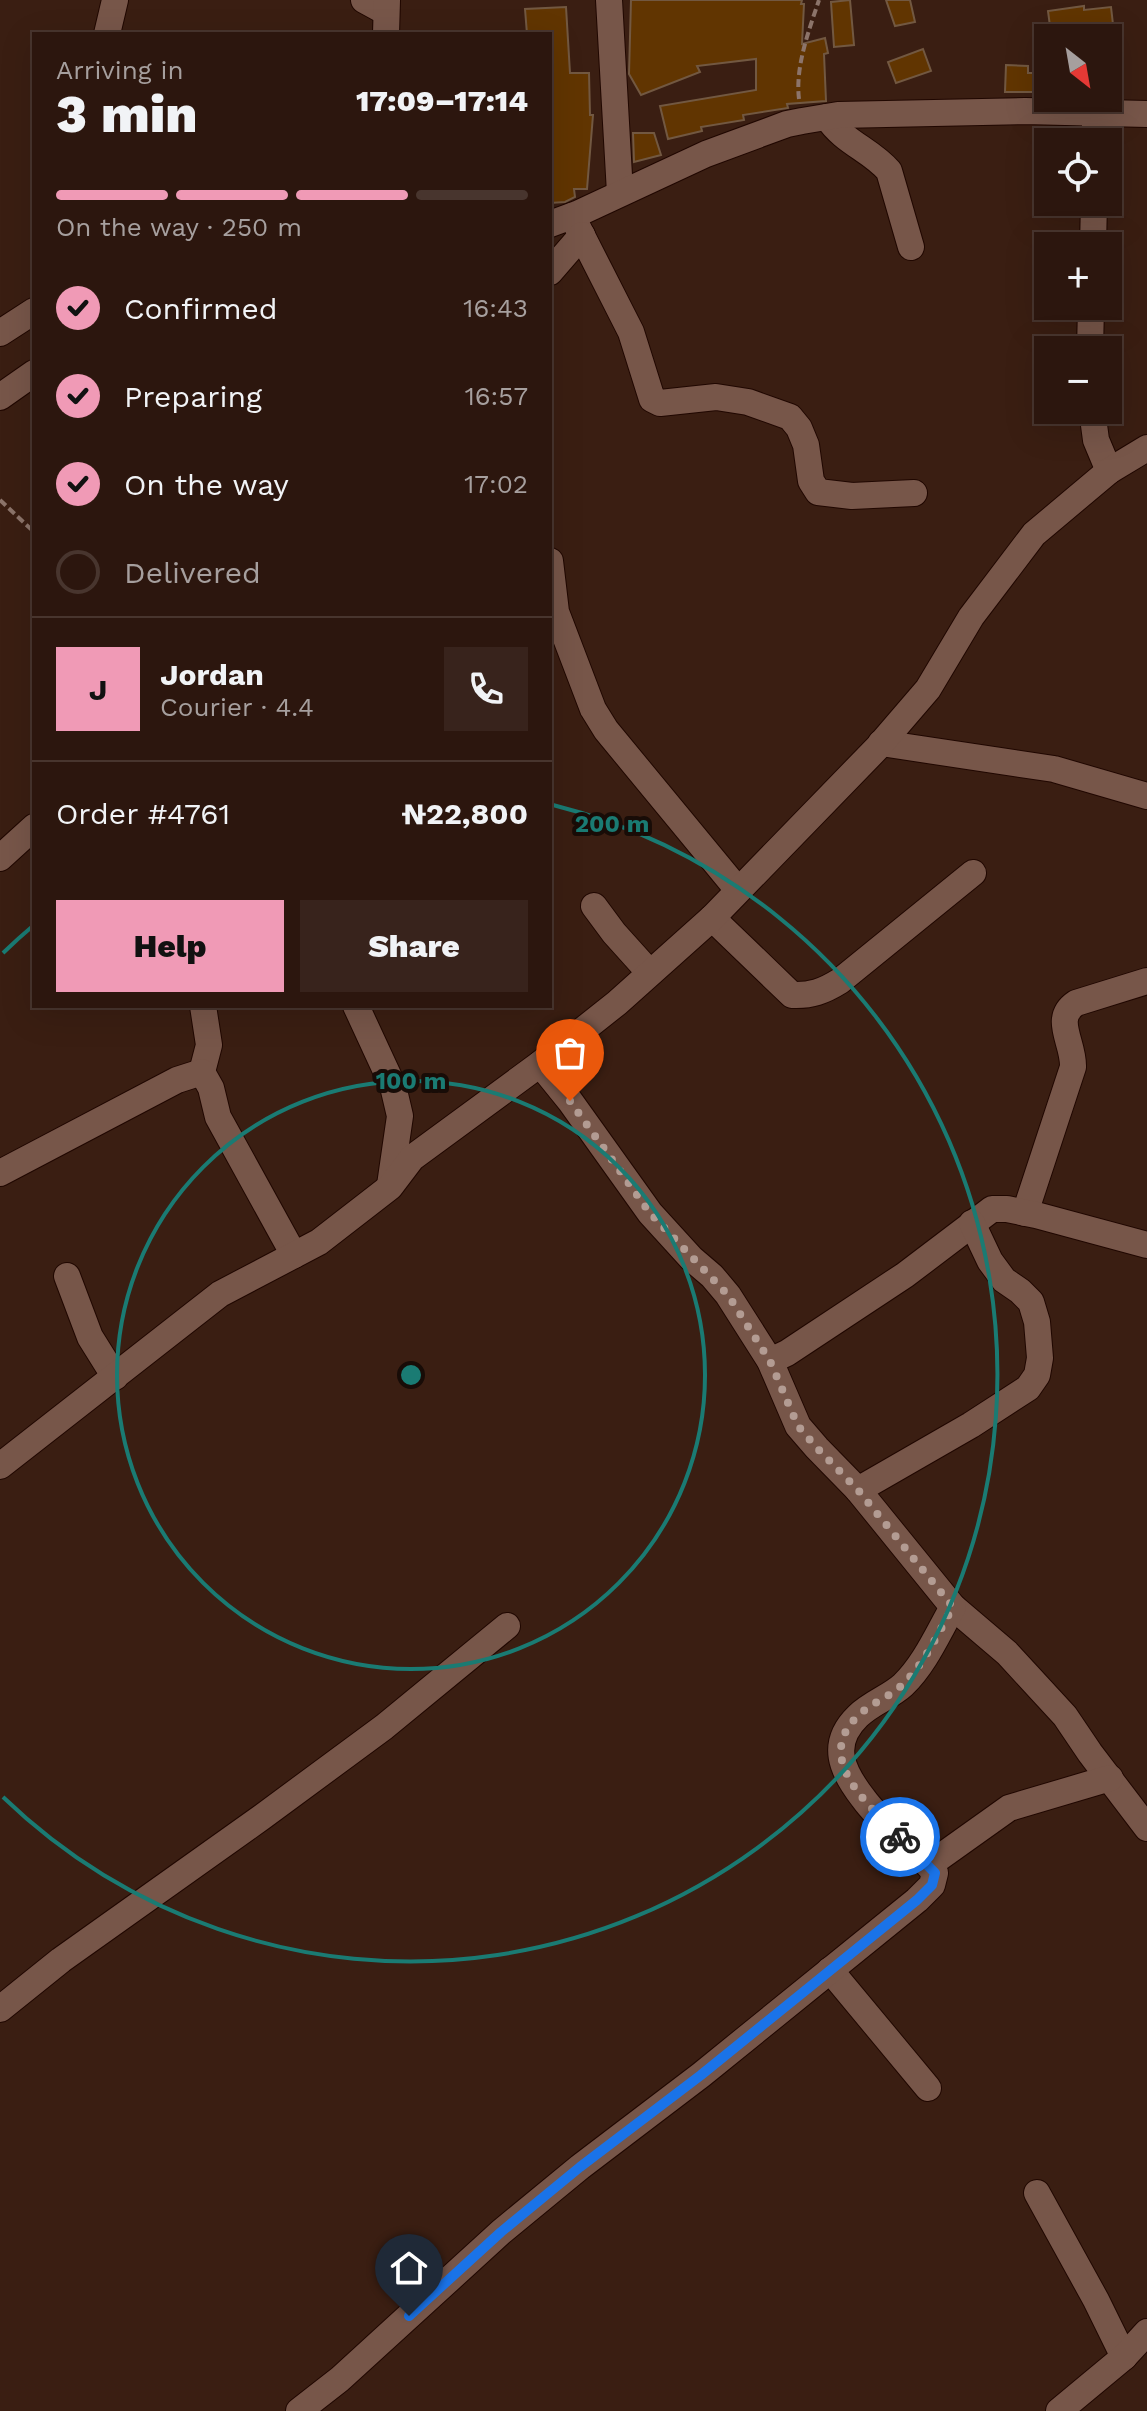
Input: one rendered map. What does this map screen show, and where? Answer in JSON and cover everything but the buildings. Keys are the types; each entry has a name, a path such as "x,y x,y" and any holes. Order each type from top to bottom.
{"street":[{"path":"107,32 115,0"},
{"path":"609,0 620,193"},
{"path":"552,269 562,256 568,225 620,193 706,154 787,124 838,115 1034,111"},
{"path":"1095,128 1095,112 1147,114"},
{"path":"815,119 889,171 911,247"},
{"path":"568,225 631,332 652,399 660,403 716,397 748,402 790,417 806,445 811,481 818,492 852,496 914,493"},
{"path":"0,333 32,312"},
{"path":"0,397 32,374"},
{"path":"1094,424 1096,440 1109,471"},
{"path":"0,1466 220,1294 319,1242 390,1187 412,1158 617,1003 712,918 881,743 928,689 971,617 1034,534 1109,471 1147,448"},
{"path":"552,578 559,648 593,709 606,730 738,890"},
{"path":"881,743 1054,769 1147,796"},
{"path":"0,858 32,829"},
{"path":"712,918 792,995 808,996 840,981 973,873"},
{"path":"594,906 650,973"},
{"path":"1025,1213 1073,1067 1074,1055 1063,1019 1067,1009 1076,1003 1147,981"},
{"path":"203,1008 209,1045 202,1072 211,1088 218,1117 294,1255"},
{"path":"357,1008 393,1086 400,1116 390,1187"},
{"path":"540,1064 650,1213 728,1295 770,1361 798,1426 858,1490 953,1607 1007,1653 1065,1716 1147,1828"},
{"path":"0,1173 177,1080 202,1072"},
{"path":"770,1361 905,1275 992,1209 1025,1213 1147,1245"},
{"path":"858,1490 971,1425 1028,1388 1037,1375 1040,1358 1037,1322 1031,1302 1004,1280 990,1261 972,1223"},
{"path":"67,1276 90,1337 115,1377"},
{"path":"299,2411 340,2379 501,2232 701,2075 932,1885 935,1873 865,1801 847,1776 840,1753 844,1733 858,1716 902,1686 920,1665 953,1607"},
{"path":"0,2009 61,1960 384,1727 507,1626"},
{"path":"929,1865 1009,1808 1110,1778"},
{"path":"830,1970 928,2088"},
{"path":"1037,2193 1124,2357"},
{"path":"1059,2411 1124,2357 1147,2332"}],"path":[{"path":"815,119 798,92 809,30 819,0"},
{"path":"0,500 32,530"}],"way so far":[{"path":"570,1101 650,1213 728,1295 770,1361 798,1426 858,1490 953,1607 920,1665 902,1686 858,1716 844,1733 840,1753 847,1776 865,1801 900,1837"}],"route":[{"path":"409,2316 501,2232 580,2167 701,2075 917,1900 932,1885 935,1873 900,1837"}]}
